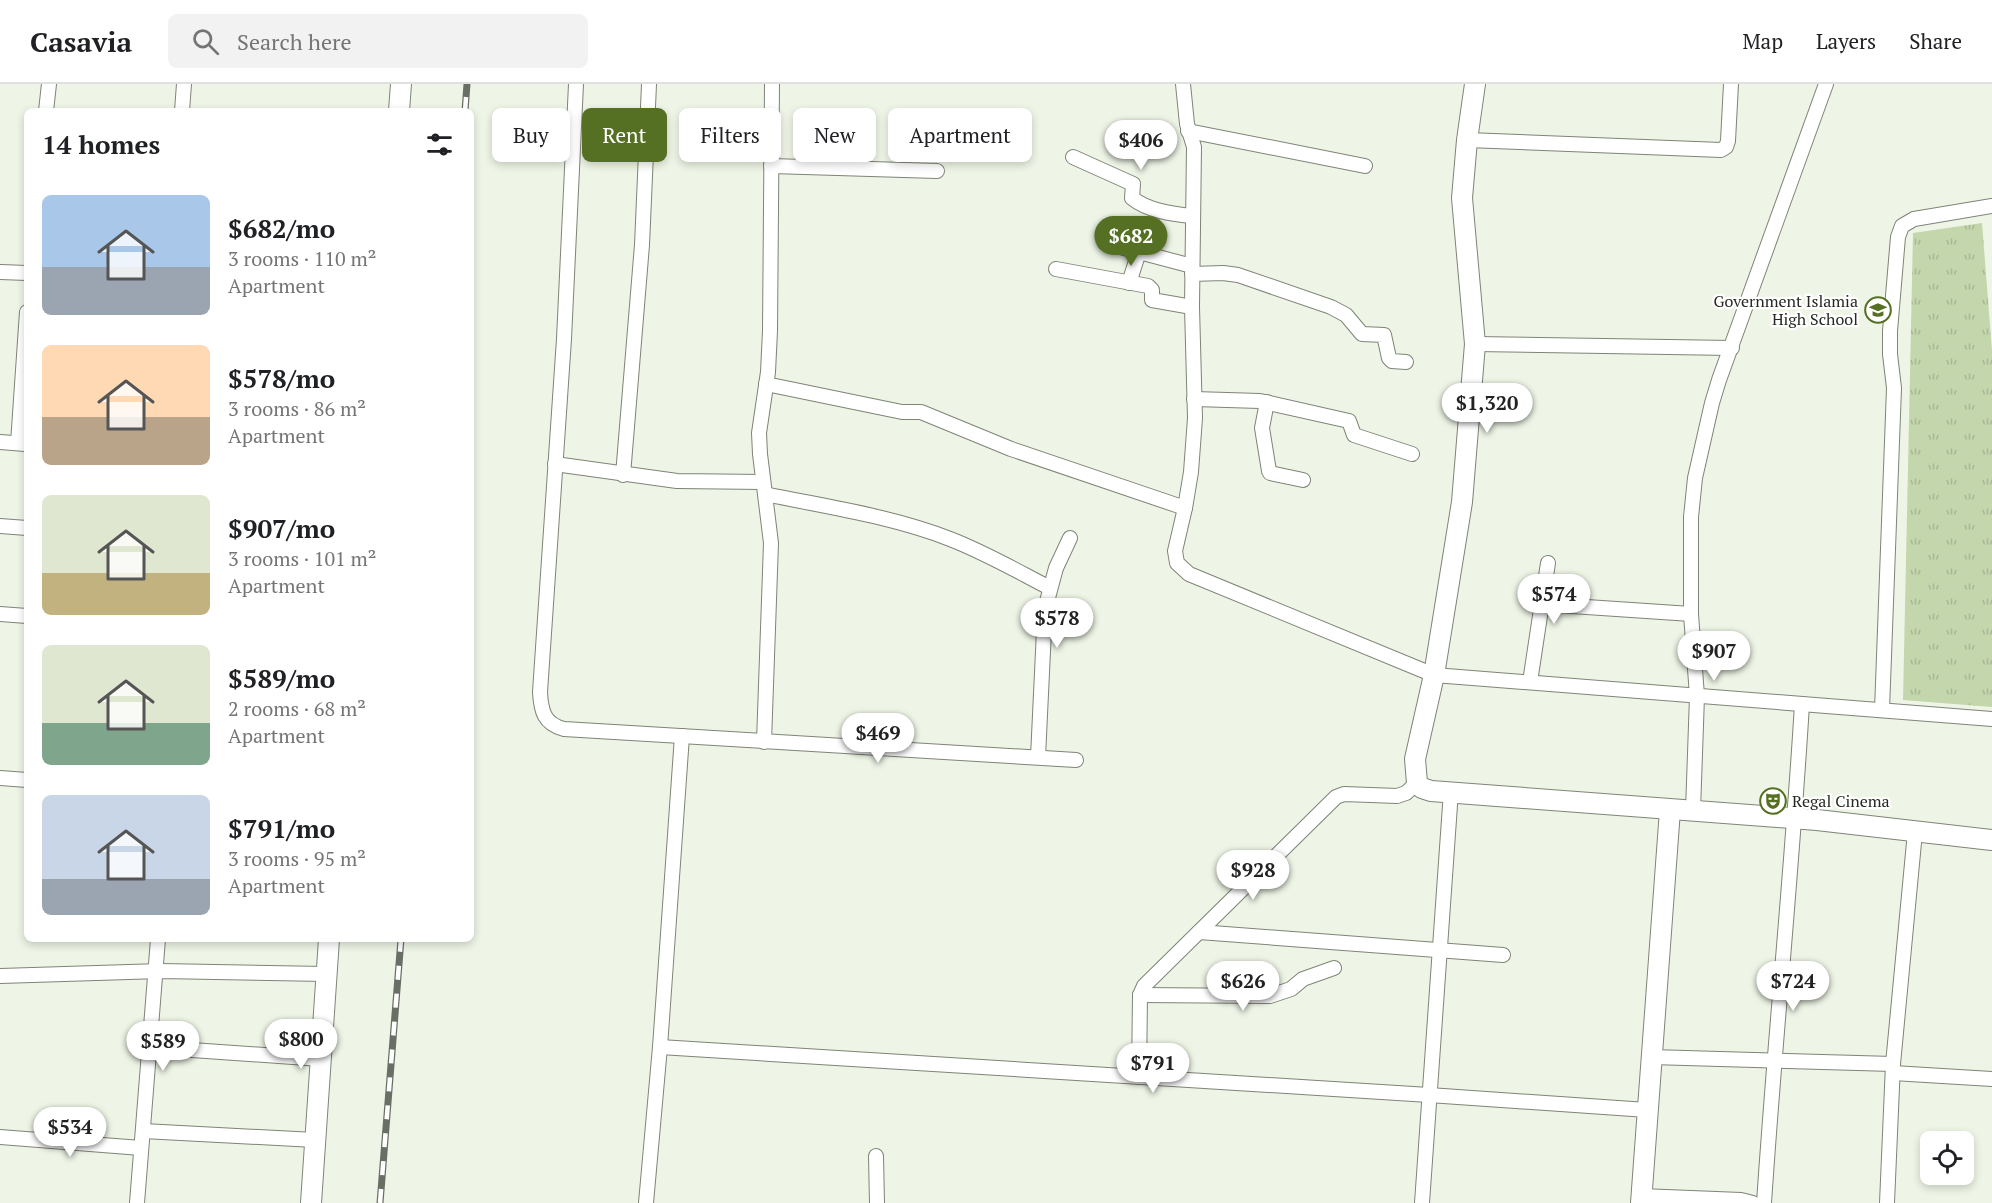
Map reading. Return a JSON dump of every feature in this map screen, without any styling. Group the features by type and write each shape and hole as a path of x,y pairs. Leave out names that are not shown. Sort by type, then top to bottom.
{"street":[{"path":"46,108 49,84"},
{"path":"182,108 184,84"},
{"path":"399,108 401,84"},
{"path":"576,84 564,339 540,692 543,714 551,724 564,729 1076,759"},
{"path":"623,474 642,245 649,84"},
{"path":"764,742 771,543 759,433 770,331 772,84"},
{"path":"1183,84 1188,131 1194,147 1192,307 1195,418 1191,472 1175,551 1177,563 1189,574 1434,675 1992,719"},
{"path":"1475,84 1462,198 1475,344 1462,502 1434,675 1415,759 1417,783 1422,788 1431,791 1795,819 1992,840"},
{"path":"1467,140 1721,150 1726,147 1728,141 1731,84"},
{"path":"1693,811 1697,696 1691,614 1691,516 1695,478 1712,403 1826,84"},
{"path":"1188,131 1365,166"},
{"path":"1073,157 1133,184 1132,199 1162,212 1192,216"},
{"path":"771,166 937,171"},
{"path":"1882,710 1894,388 1890,331 1898,237 1902,226 1914,219 1992,206"},
{"path":"1129,282 1145,233"},
{"path":"1105,243 1139,251 1192,270 1238,275 1331,308 1346,315 1362,334 1384,335 1389,358 1392,361 1406,362"},
{"path":"1056,268 1150,287 1152,300 1192,307"},
{"path":"0,272 24,273"},
{"path":"1475,344 1732,348"},
{"path":"766,384 902,412 921,412 1011,449 1185,508"},
{"path":"0,442 22,443 24,391"},
{"path":"1194,399 1267,402 1349,422 1354,435 1413,454"},
{"path":"1267,402 1262,428 1269,471 1303,480"},
{"path":"555,465 677,481 764,488 922,529 968,546 1050,588"},
{"path":"0,526 24,528"},
{"path":"1038,758 1043,624 1056,568 1070,538"},
{"path":"1530,682 1548,563"},
{"path":"1542,604 1691,614"},
{"path":"0,614 24,616"},
{"path":"1764,1203 1773,1060 1803,704"},
{"path":"646,1203 660,1047 682,736"},
{"path":"0,778 24,780"},
{"path":"1139,1077 1140,995 1144,986 1336,797 1344,794 1396,796 1406,793 1417,783"},
{"path":"1422,1203 1451,791"},
{"path":"1670,810 1641,1199 1741,1200 1753,1203"},
{"path":"1887,1203 1893,1068 1915,832"},
{"path":"1199,932 1503,955"},
{"path":"137,1203 158,942"},
{"path":"311,1203 329,942"},
{"path":"1140,995 1270,996 1291,989 1303,979 1334,968"},
{"path":"0,976 155,971 326,974"},
{"path":"149,1047 321,1059"},
{"path":"660,1047 1647,1110"},
{"path":"1651,1057 1773,1060 1893,1068 1992,1079"},
{"path":"143,1131 315,1140"},
{"path":"0,1137 141,1148"},
{"path":"876,1156 877,1203"}],"green space":[{"path":"1982,223 1992,351 1992,707 1903,700 1913,233"}],"railway":[{"path":"465,108 467,84"},
{"path":"380,1203 401,942"}],"place":[{"name":"Government Islamia High School","path":"1878,310"},
{"name":"Regal Cinema","path":"1773,801"}]}
